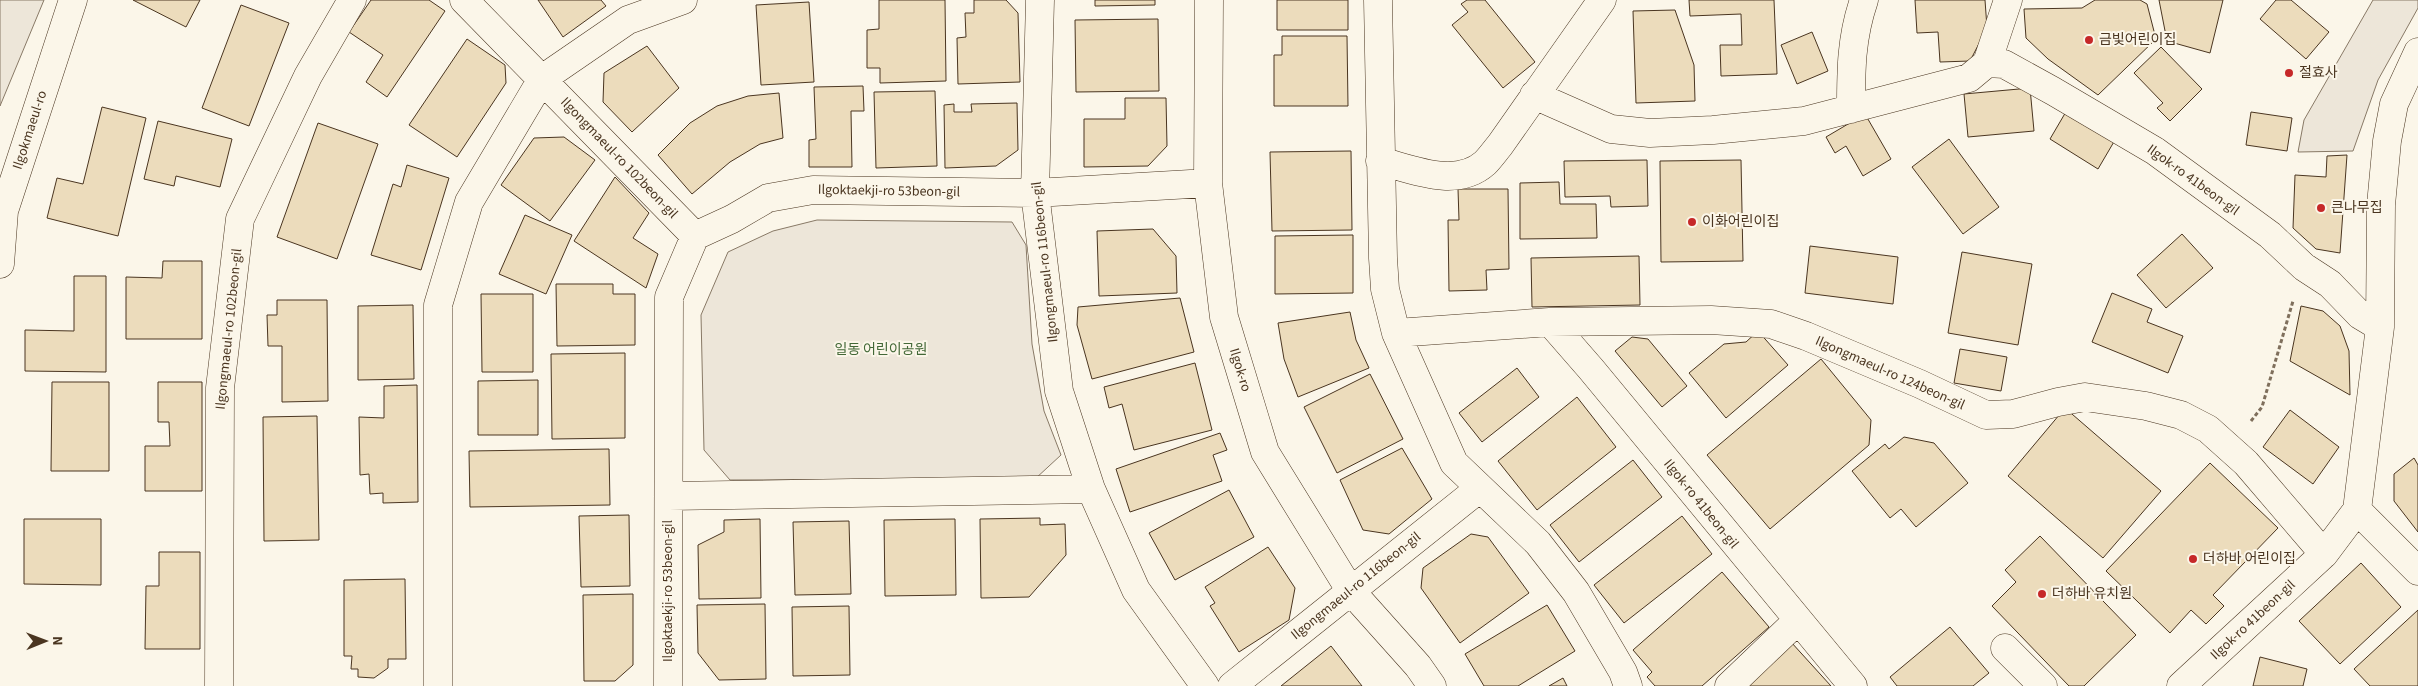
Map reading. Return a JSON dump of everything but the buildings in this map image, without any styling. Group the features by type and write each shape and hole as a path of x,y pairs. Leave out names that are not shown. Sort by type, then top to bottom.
{"street":[{"name":"Ilgokmaeul-ro","path":"0,264 4,211 73,0"},
{"name":"Ilgongmaeul-ro 102beon-gil","path":"219,686 220,388 240,219 308,76 352,0"},
{"name":"Ilgongmaeul-ro 102beon-gil","path":"464,0 695,236"},
{"path":"438,686 438,304 468,202 542,79 628,20 683,0"},
{"name":"Ilgongmaeul-ro 116beon-gil","path":"1040,0 1035,193 1059,391 1091,489 1136,590 1204,686"},
{"name":"Ilgok-ro","path":"1209,0 1208,183 1224,318 1265,452 1350,590 1418,666 1432,686"},
{"path":"1378,0 1380,160 1385,288 1396,333 1454,463 1538,543 1576,592 1623,672 1628,686"},
{"path":"1380,160 1444,177 1463,175 1484,164 1602,0"},
{"path":"1851,109 1852,48 1864,0"},
{"path":"1534,95 1611,129 1650,133 1713,130 1804,120 1969,78 1987,63 2008,0"},
{"name":"Ilgok-ro 41beon-gil","path":"2181,686 2324,554 2357,510 2380,327 2381,206 2387,141 2394,104 2418,52"},
{"name":"Ilgok-ro 41beon-gil","path":"1987,63 2004,64 2053,90 2155,151 2270,235 2304,267 2330,284 2360,315 2380,327"},
{"name":"Ilgoktaekji-ro 53beon-gil","path":"668,686 669,297 695,236 732,219 768,198 813,190 1035,193 1208,183"},
{"name":"Ilgongmaeul-ro 124beon-gil","path":"1396,333 1550,322 1711,320 1771,324 1902,377 1986,415 2013,414 2058,402 2085,398 2155,408 2181,415 2208,430 2246,463 2324,554"},
{"name":"Ilgok-ro 41beon-gil","path":"1550,322 1591,369 1852,686"},
{"name":"Ilgongmaeul-ro 116beon-gil","path":"1232,686 1480,488"},
{"path":"669,496 1091,489"},
{"path":"2357,510 2418,571"},
{"path":"1729,686 1797,621"},
{"path":"2005,648 2043,686"}],"path":[{"path":"2208,430 2239,436 2262,407 2304,267"}],"green space":[{"path":"0,0 44,0 0,106"},
{"path":"2373,0 2418,0 2418,8 2378,80 2353,151 2298,152 2304,120"},
{"name":"일동 어린이공원","path":"817,220 1012,222 1026,245 1032,344 1044,411 1061,455 1035,479 730,480 704,450 701,315 728,252 773,231"}],"place":[{"name":"금빛어린이집","path":"2089,40"},
{"name":"절효사","path":"2289,73"},
{"name":"큰나무집","path":"2321,208"},
{"name":"이화어린이집","path":"1692,222"},
{"name":"더하바 어린이집","path":"2193,559"},
{"name":"더하바 유치원","path":"2042,594"}]}
